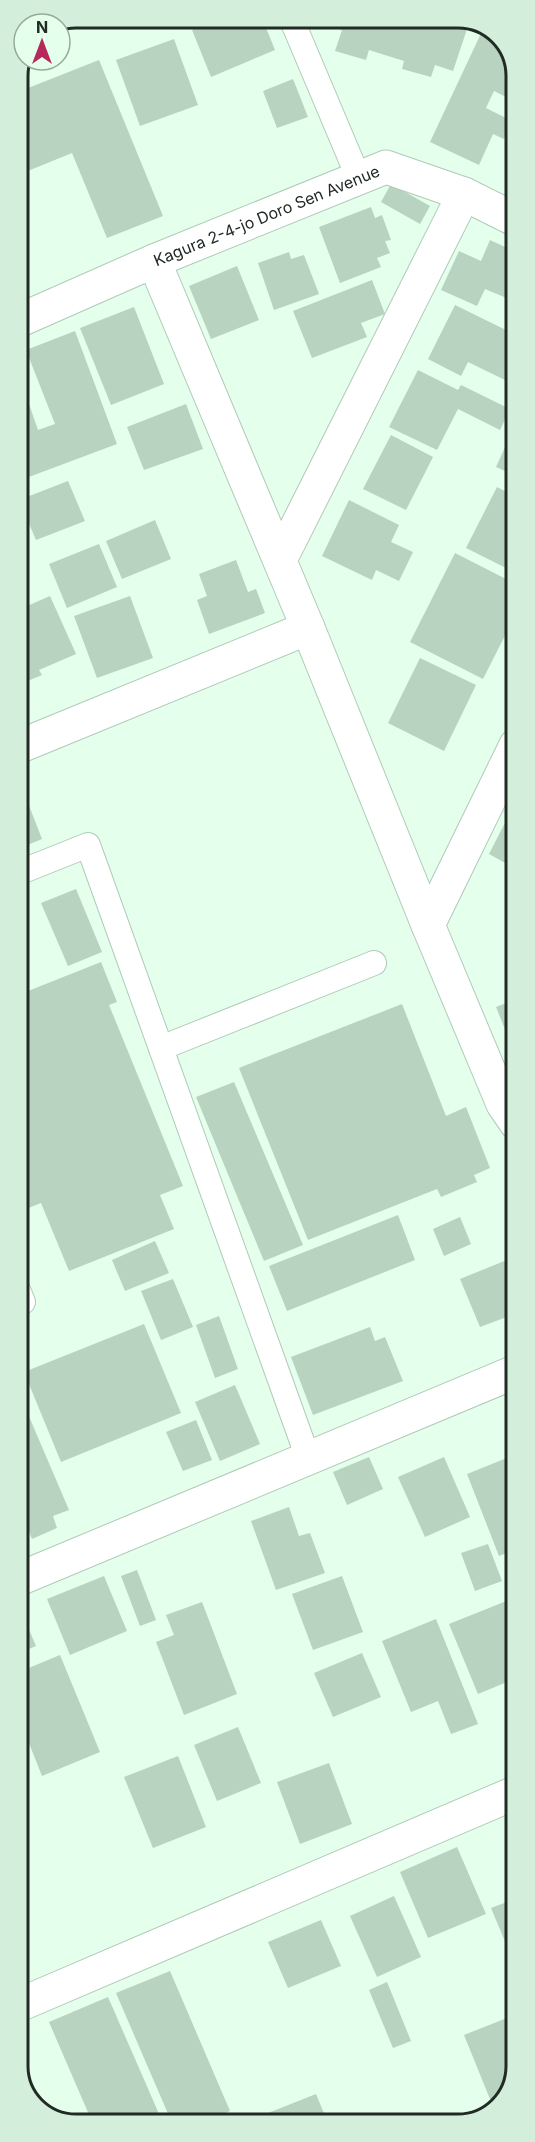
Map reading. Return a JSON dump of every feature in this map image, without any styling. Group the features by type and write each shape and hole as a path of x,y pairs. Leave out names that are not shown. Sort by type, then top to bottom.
{"street":[{"name":"Kagura 2-4-jo Doro Sen Avenue","path":"29,316 154,261 386,167 464,194 506,215"},
{"path":"280,560 464,194"},
{"path":"154,261 506,1108"},
{"path":"29,742 308,628"},
{"path":"428,925 506,765"},
{"path":"29,1575 506,1376"},
{"path":"29,2001 506,1797"}],"lane":[{"path":"296,29 359,178"},
{"path":"29,868 88,844 308,1458"},
{"path":"161,1048 374,963"}],"building":[{"path":"266,29 275,50 211,77 192,30"},
{"path":"338,29 467,29 453,71 435,65 431,77 402,69 404,61 369,50 366,60 335,51 342,30"},
{"path":"481,34 497,47 506,67 506,97 494,91 486,108 506,118 504,139 493,134 479,165 430,142"},
{"path":"174,39 198,105 140,126 116,60"},
{"path":"99,60 163,216 107,238 72,153 29,171 29,88"},
{"path":"293,79 308,117 277,128 263,91"},
{"path":"391,184 430,206 420,224 381,202"},
{"path":"371,207 375,218 382,215 391,240 385,241 390,253 377,258 381,267 340,283 319,227"},
{"path":"490,240 506,247 506,298 485,289 477,306 441,290 459,251 481,261"},
{"path":"289,252 291,259 304,255 319,294 274,310 258,263"},
{"path":"237,266 259,320 211,339 189,286"},
{"path":"372,280 385,314 361,323 367,337 312,358 293,311"},
{"path":"455,305 506,330 505,380 468,362 461,376 428,359"},
{"path":"134,307 164,384 111,405 80,328"},
{"path":"75,331 117,444 29,477 29,404 38,430 55,424 29,358 29,349"},
{"path":"418,370 458,390 461,385 506,407 506,417 500,430 458,409 437,450 389,427"},
{"path":"186,404 203,449 144,470 127,427"},
{"path":"391,435 433,457 406,510 363,489"},
{"path":"506,445 506,472 496,467"},
{"path":"68,481 85,521 36,540 29,524 29,496"},
{"path":"497,487 506,492 506,568 466,548"},
{"path":"349,500 399,525 391,542 413,552 399,581 376,570 372,580 322,556"},
{"path":"155,520 171,559 122,579 106,541"},
{"path":"99,544 117,587 67,608 49,564"},
{"path":"455,553 506,579 506,634 483,679 410,642"},
{"path":"236,560 248,592 256,589 265,613 209,634 197,600 207,596 199,574"},
{"path":"50,596 76,654 39,670 42,675 29,680 29,605"},
{"path":"130,596 153,658 97,678 74,616"},
{"path":"420,658 476,685 444,751 388,723"},
{"path":"29,806 42,839 29,844"},
{"path":"506,821 506,863 489,854"},
{"path":"76,889 102,952 68,966 41,903"},
{"path":"101,962 117,1002 109,1005 183,1186 160,1195 174,1229 69,1271 41,1203 29,1208 29,991"},
{"path":"506,1003 506,1032 496,1007"},
{"path":"402,1004 446,1116 466,1107 490,1168 474,1175 477,1182 441,1197 437,1189 308,1240 239,1068"},
{"path":"234,1082 303,1245 264,1261 196,1097"},
{"path":"398,1215 415,1260 287,1311 269,1266"},
{"path":"460,1217 471,1244 444,1256 433,1229"},
{"path":"155,1241 169,1273 125,1291 112,1260"},
{"path":"506,1260 506,1317 480,1327 460,1279"},
{"path":"173,1279 193,1327 161,1340 141,1291"},
{"path":"219,1316 238,1369 215,1378 196,1325"},
{"path":"144,1324 181,1413 61,1462 29,1384 29,1370"},
{"path":"370,1327 375,1341 385,1337 403,1381 313,1415 291,1357"},
{"path":"235,1385 260,1444 220,1461 195,1402"},
{"path":"29,1416 69,1510 53,1516 57,1528 32,1539 29,1532"},
{"path":"196,1420 212,1460 183,1471 166,1432"},
{"path":"369,1457 383,1489 347,1505 333,1472"},
{"path":"444,1457 470,1517 425,1537 398,1477"},
{"path":"506,1458 506,1553 499,1556 467,1474"},
{"path":"289,1507 299,1536 310,1533 325,1573 276,1590 251,1521"},
{"path":"488,1544 502,1581 475,1591 461,1553"},
{"path":"137,1570 156,1620 140,1626 121,1576"},
{"path":"104,1576 127,1631 70,1655 47,1599"},
{"path":"342,1576 363,1632 313,1650 292,1594"},
{"path":"506,1601 506,1683 478,1694 449,1624"},
{"path":"202,1602 237,1694 184,1715 156,1642 174,1635 166,1615"},
{"path":"436,1619 478,1724 451,1734 438,1701 411,1712 382,1641"},
{"path":"29,1630 36,1646 29,1649"},
{"path":"362,1653 381,1697 333,1717 314,1673"},
{"path":"60,1655 100,1752 42,1776 29,1743 29,1668"},
{"path":"238,1727 261,1783 217,1801 194,1745"},
{"path":"178,1756 206,1827 153,1848 124,1777"},
{"path":"329,1763 352,1824 300,1844 277,1782"},
{"path":"457,1847 486,1914 428,1938 400,1872"},
{"path":"394,1896 421,1957 377,1977 350,1916"},
{"path":"506,1902 506,1944 491,1908"},
{"path":"321,1920 341,1966 288,1988 268,1942"},
{"path":"170,1971 230,2111 224,2113 168,2113 116,1993"},
{"path":"387,1982 411,2041 393,2048 369,1990"},
{"path":"108,1997 159,2113 88,2113 49,2022"},
{"path":"506,2018 506,2075 502,2087 491,2101 464,2035"},
{"path":"316,2094 324,2114 267,2114"}]}
